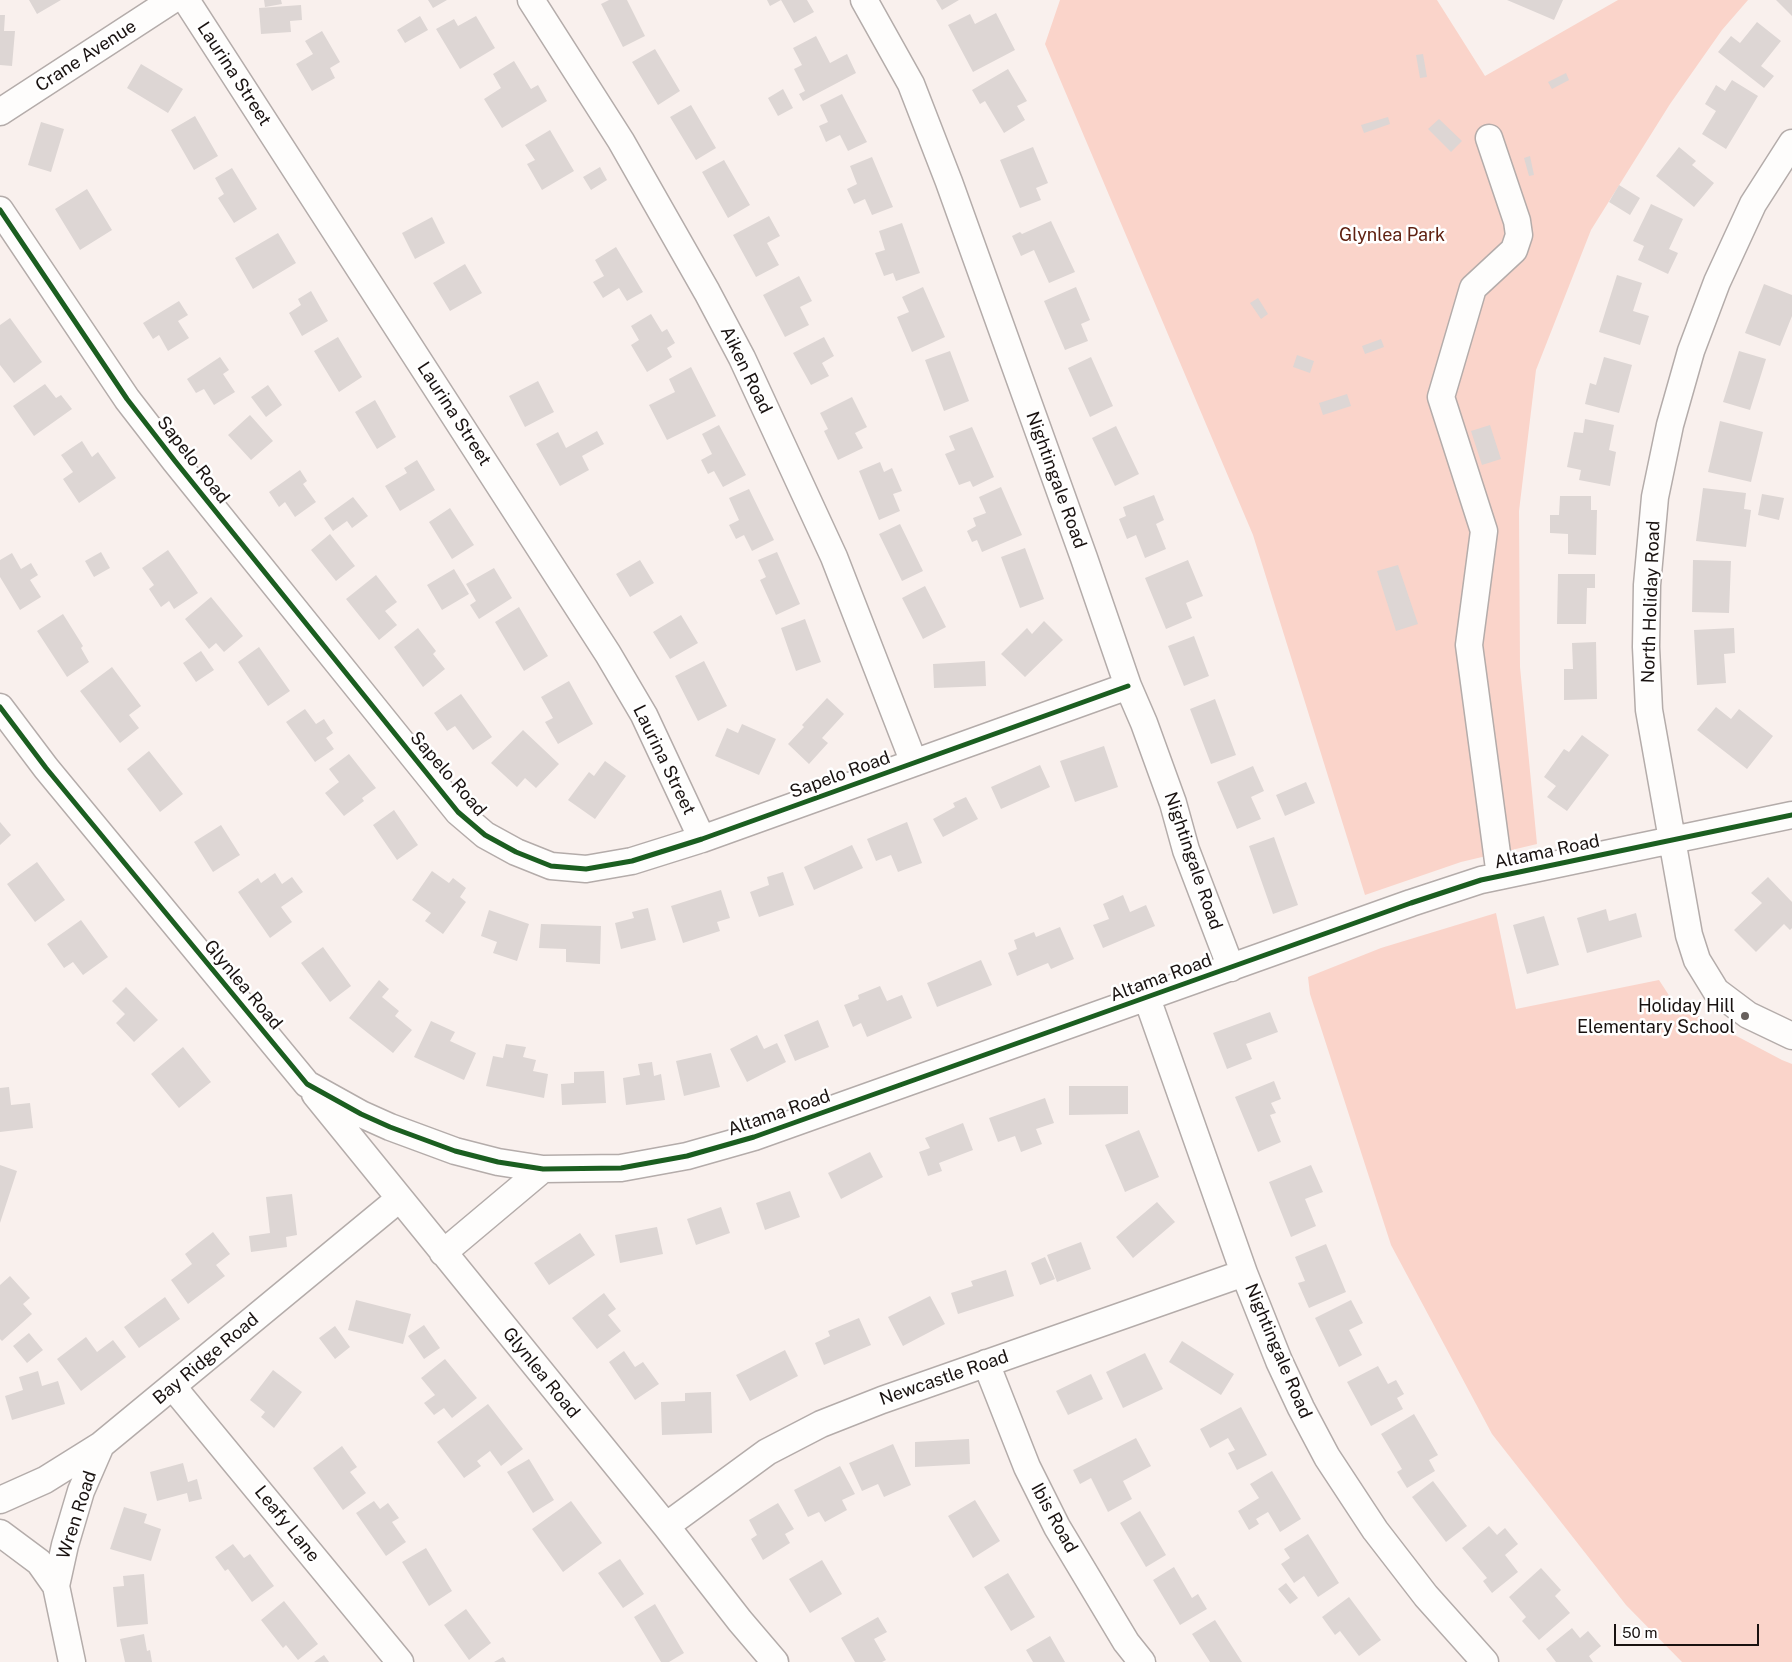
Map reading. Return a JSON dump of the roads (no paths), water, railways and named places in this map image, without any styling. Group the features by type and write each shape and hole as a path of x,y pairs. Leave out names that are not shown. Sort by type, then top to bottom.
{"street":[{"name":"Crane Avenue","path":"0,112 172,0"},
{"name":"Laurina Street","path":"186,0 608,654 644,715 702,839"},
{"name":"Aiken Road","path":"531,0 621,141 707,292 742,358 834,557 914,764"},
{"name":"Nightingale Road","path":"864,0 910,84 949,182 1128,686 1173,804 1186,850 1231,968"},
{"path":"1489,138 1520,235 1514,250 1473,288 1441,397 1484,531 1470,645 1500,876"},
{"name":"North Holiday Road","path":"1792,143 1753,204 1717,282 1688,361 1670,425 1654,498 1647,585 1646,647 1649,710 1689,935 1698,960 1716,991 1748,1015 1792,1036"},
{"name":"Sapelo Road","path":"0,210 127,399 175,461 458,812 485,836 516,852 551,866 586,869 632,861 702,839 1128,686"},
{"name":"Glynlea Road","path":"0,707 46,768 307,1084 775,1662"},
{"name":"Altama Road","path":"543,1169 621,1168 687,1156 735,1143 1148,998 1411,903 1500,876 1792,815"},
{"name":"Nightingale Road","path":"1148,998 1244,1273 1279,1361 1301,1408 1327,1457 1381,1537 1426,1596 1485,1662"},
{"name":"Glynlea Road","path":"307,1084 361,1114 390,1127 455,1150 498,1162 543,1169"},
{"path":"443,1253 543,1169"},
{"name":"Bay Ridge Road","path":"3,1492 45,1480 101,1445 400,1199"},
{"name":"Newcastle Road","path":"666,1526 767,1452 821,1424 882,1400 1244,1273"},
{"name":"Ibis Road","path":"986,1363 1027,1467 1057,1527 1126,1642 1142,1662"},
{"name":"Leafy Lane","path":"173,1387 400,1662"},
{"name":"Wren Road","path":"56,1586 65,1545 81,1490 101,1445"},
{"name":"Wren Road","path":"0,1533 39,1562 56,1586 72,1662"}],"place":[{"name":"Holiday Hill Elementary School","path":"1745,1016"}],"park label":[{"name":"Glynlea Park","path":"1392,235"}]}
